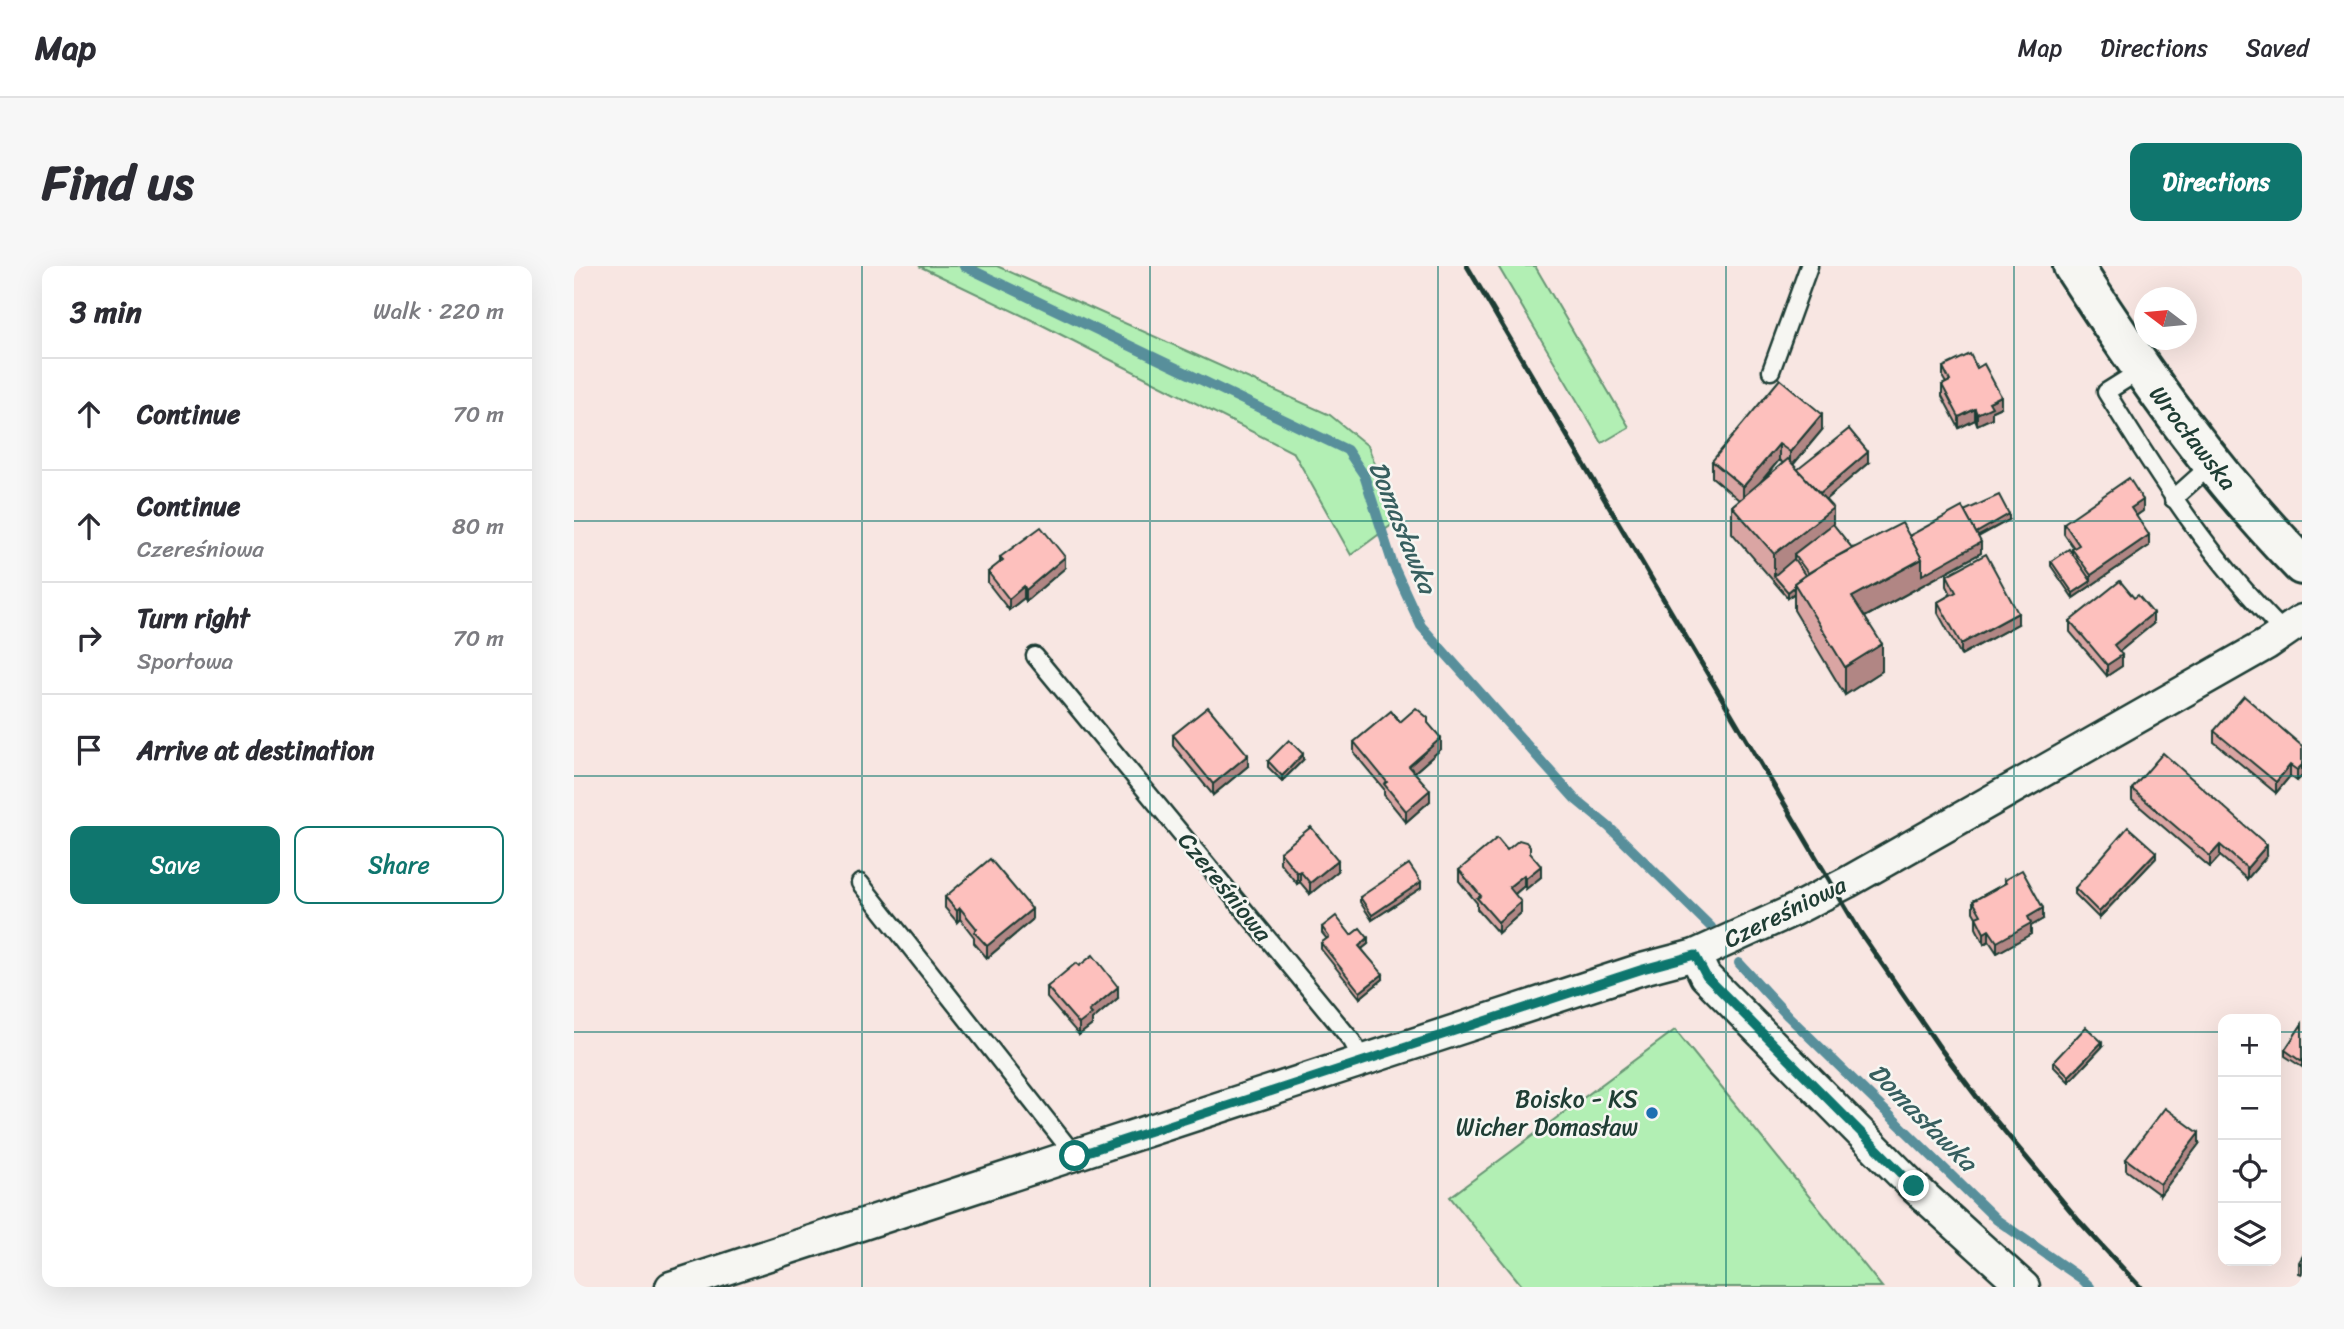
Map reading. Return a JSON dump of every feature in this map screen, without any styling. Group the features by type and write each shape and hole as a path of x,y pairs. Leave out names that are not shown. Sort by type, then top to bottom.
{"main road":[{"name":"Wrocławska","path":"2073,266 2141,370 2212,464 2258,521 2300,560"}],"street":[{"name":"Czereśniowa","path":"1363,1062 1643,969 1695,955 1790,912 1848,882 2293,626"},
{"path":"1695,955 1706,976 1914,1186 2024,1287"},
{"path":"671,1287 1363,1062"}],"lane":[{"path":"1772,371 1809,266"},
{"path":"2141,370 2106,392 2173,499 2248,596 2293,626"},
{"path":"2173,499 2212,464"},
{"name":"Czereśniowa","path":"1035,656 1352,1041 1363,1062"},
{"path":"860,883 1075,1156"}],"green space":[{"path":"919,266 997,266 1330,415 1368,446 1397,521 1351,555 1294,453"},
{"path":"1498,266 1535,266 1629,427 1602,443"},
{"name":"Boisko - KS Wicher Domasław","path":"1675,1030 1882,1287 1523,1287 1450,1197"}],"building":[{"path":"1970,354 1977,368 1984,364 2001,396 1989,402 1992,407 1977,414 1975,409 1959,417 1942,385 1950,381 1943,367"},
{"path":"1780,379 1822,414 1790,452 1779,444 1743,487 1712,461"},
{"path":"1849,429 1868,452 1820,493 1797,470"},
{"path":"1788,459 1833,508 1774,554 1732,506"},
{"path":"2129,478 2143,500 2131,508 2149,535 2091,575 2072,549 2079,545 2064,523"},
{"path":"1999,495 2009,514 1976,533 1964,511"},
{"path":"1962,507 1981,542 1922,575 1922,559 1909,536"},
{"path":"1902,523 1922,559 1852,597 1882,644 1845,667 1794,583 1828,561"},
{"path":"1833,524 1852,548 1808,573 1794,554"},
{"path":"1041,527 1065,557 1026,590 1024,586 1009,599 988,572 1003,560 1000,557"},
{"path":"2069,549 2091,581 2073,593 2051,561"},
{"path":"1986,554 2018,613 1961,644 1938,602 1956,592 1947,575"},
{"path":"1794,559 1805,575 1794,583 1794,587 1788,592 1774,576"},
{"path":"2120,581 2134,598 2138,595 2153,613 2114,645 2122,655 2107,665 2070,621"},
{"path":"2244,696 2302,746 2302,765 2297,770 2290,765 2276,782 2214,731"},
{"path":"1208,707 1248,755 1213,784 1173,735"},
{"path":"1416,708 1428,718 1428,723 1441,738 1409,766 1430,790 1406,811 1384,784 1387,782 1354,742 1391,711 1400,722"},
{"path":"1289,740 1303,754 1282,776 1268,761"},
{"path":"2163,753 2267,845 2247,868 2220,845 2210,856 2132,789"},
{"path":"1311,827 1338,860 1310,883 1300,871 1297,873 1280,852"},
{"path":"2128,827 2156,852 2099,912 2075,888"},
{"path":"1497,838 1507,850 1519,840 1526,842 1530,853 1541,866 1509,887 1521,902 1498,922 1477,898 1481,896 1459,870"},
{"path":"990,859 1032,909 987,946 974,932 977,929 960,908 957,911 945,897"},
{"path":"1409,864 1421,882 1372,915 1360,897"},
{"path":"2022,870 2043,908 2028,917 2031,923 1997,942 1989,930 1984,933 1976,917 1981,915 1973,901 2006,883 2004,880"},
{"path":"1336,916 1351,935 1360,928 1368,938 1359,946 1383,974 1360,992 1321,943 1329,937 1322,927"},
{"path":"1093,955 1118,987 1089,1011 1092,1014 1079,1024 1047,987 1076,963 1079,966"},
{"path":"2302,1024 2302,1062 2285,1050"},
{"path":"2086,1027 2102,1042 2069,1076 2054,1061"},
{"path":"2165,1108 2199,1133 2160,1184 2126,1159"}],"waterway":[{"name":"Domasławka","path":"964,266 1347,450 1364,475 1393,565 1421,626 1575,799 1609,827 1711,927"},
{"name":"Domasławka","path":"1739,963 1788,1016 1997,1220 2090,1287"}],"railway":[{"path":"1467,266 1860,932 1982,1104 2079,1221 2140,1287"}],"place":[{"name":"Boisko - KS Wicher Domasław","path":"1652,1113"}],"route":[{"path":"1075,1156 1501,1015 1695,955 1706,976 1914,1186"}]}
